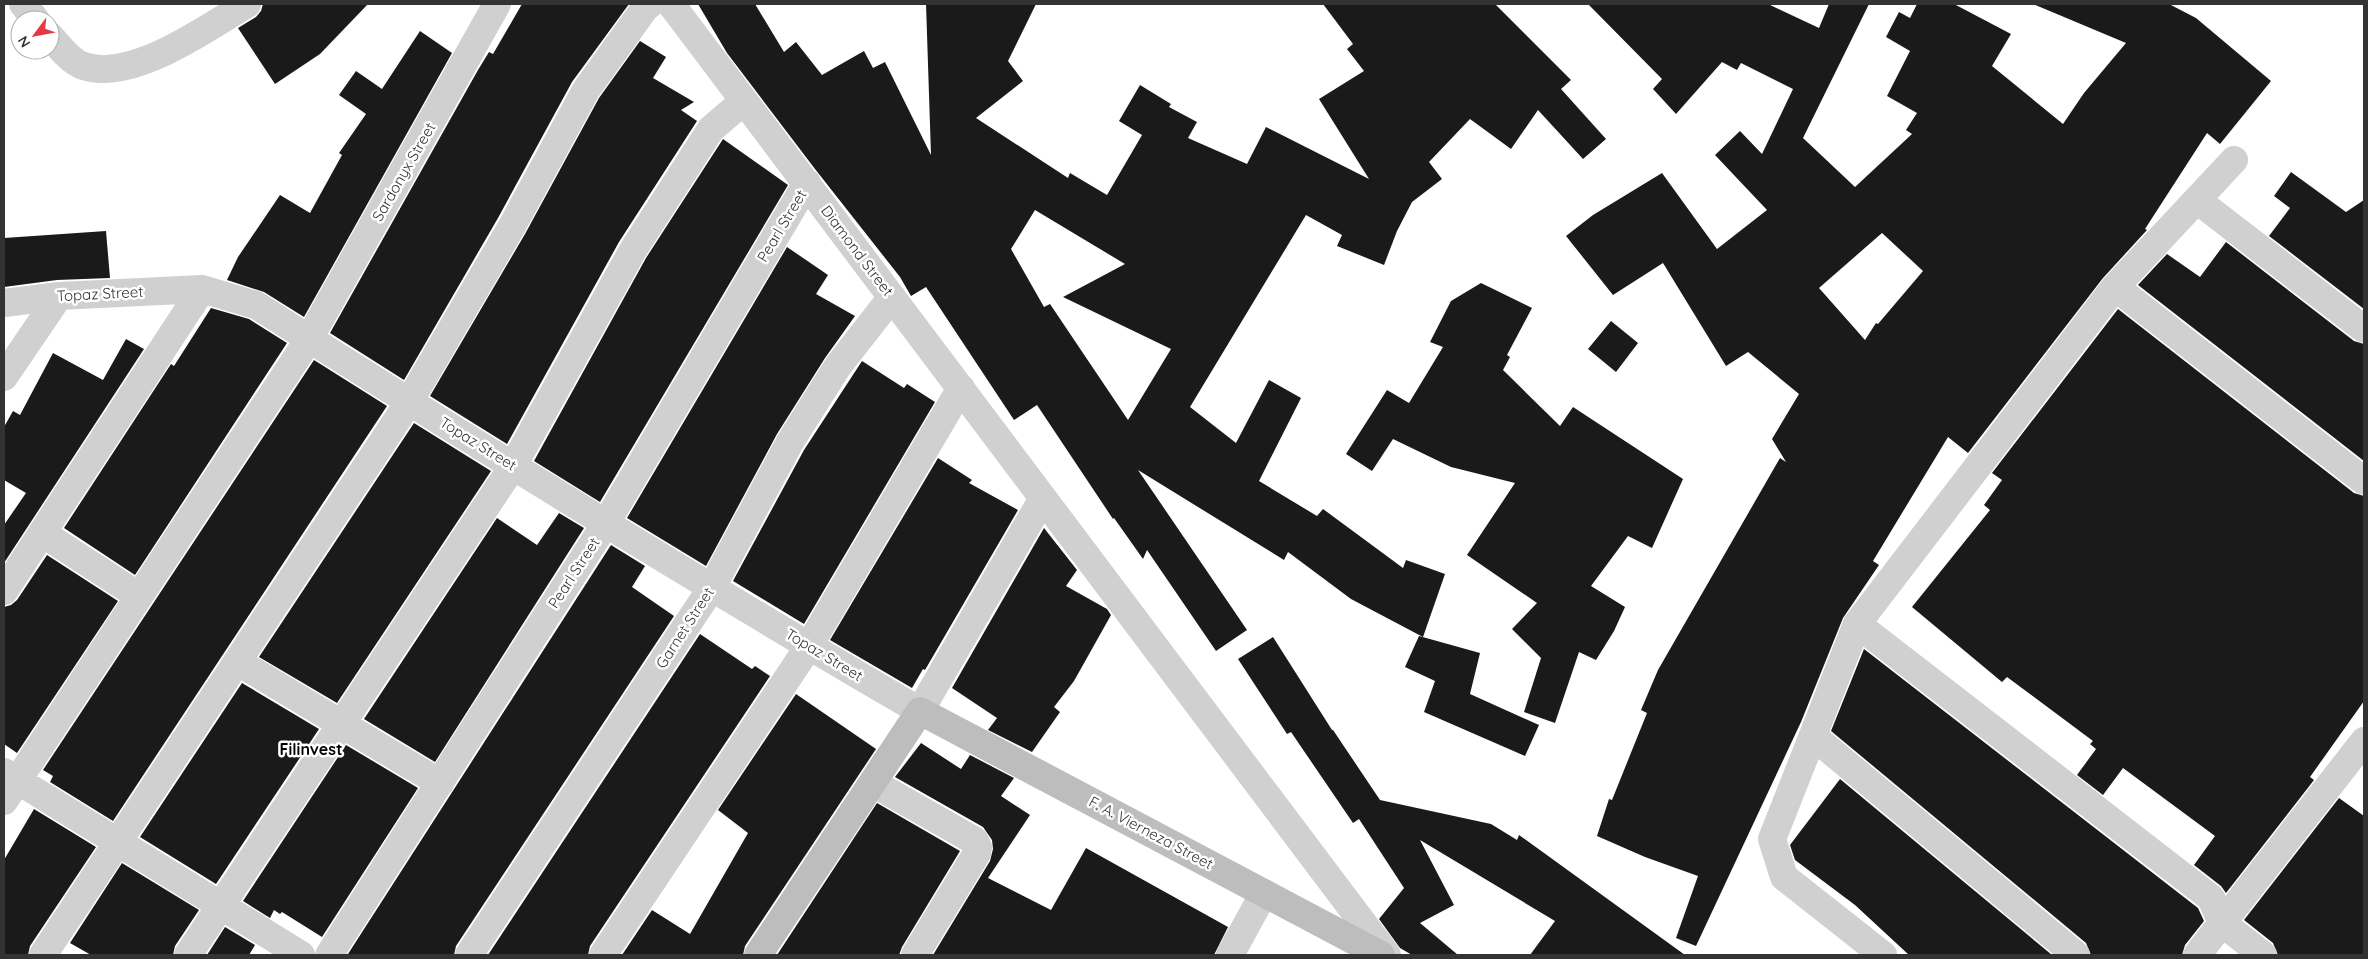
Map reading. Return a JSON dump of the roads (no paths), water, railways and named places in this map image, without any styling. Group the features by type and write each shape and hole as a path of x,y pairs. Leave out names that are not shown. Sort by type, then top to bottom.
{"street":[{"path":"60,47 82,65 104,68 138,64 181,43 247,4"},
{"name":"Sardonyx Street","path":"8,784 139,596 309,339 497,4"},
{"path":"43,955 409,402 512,226 586,90 645,8 650,4"},
{"name":"Diamond Street","path":"671,4 1386,955"},
{"path":"188,955 514,466 633,250 711,129 744,101"},
{"path":"1883,955 1784,877 1772,839 1814,737 1857,624 2115,287 2234,160"},
{"name":"Pearl Street","path":"329,955 606,523 807,184"},
{"path":"2197,200 2364,329"},
{"path":"2115,287 2364,481"},
{"path":"4,591 202,289"},
{"name":"Topaz Street","path":"4,303 59,296 202,289 256,305 606,523 808,646 920,711"},
{"path":"4,378 59,296"},
{"name":"Garnet Street","path":"469,955 712,587 790,442 838,366 892,297"},
{"path":"603,955 808,646 961,388"},
{"path":"758,955 920,711 1043,498"},
{"path":"42,533 139,596"},
{"path":"1857,624 2211,898 2222,923 2263,955"},
{"path":"238,662 440,783"},
{"name":"F. A. Vierneza Street","path":"920,711 1381,955"},
{"path":"1814,737 2076,955"},
{"path":"2197,955 2364,741"},
{"path":"873,783 975,842 978,846 977,853 915,955"},
{"path":"8,784 118,842 301,955"},
{"path":"1230,955 1264,893"}],"district":[{"name":"Filinvest","path":"311,749"}]}
